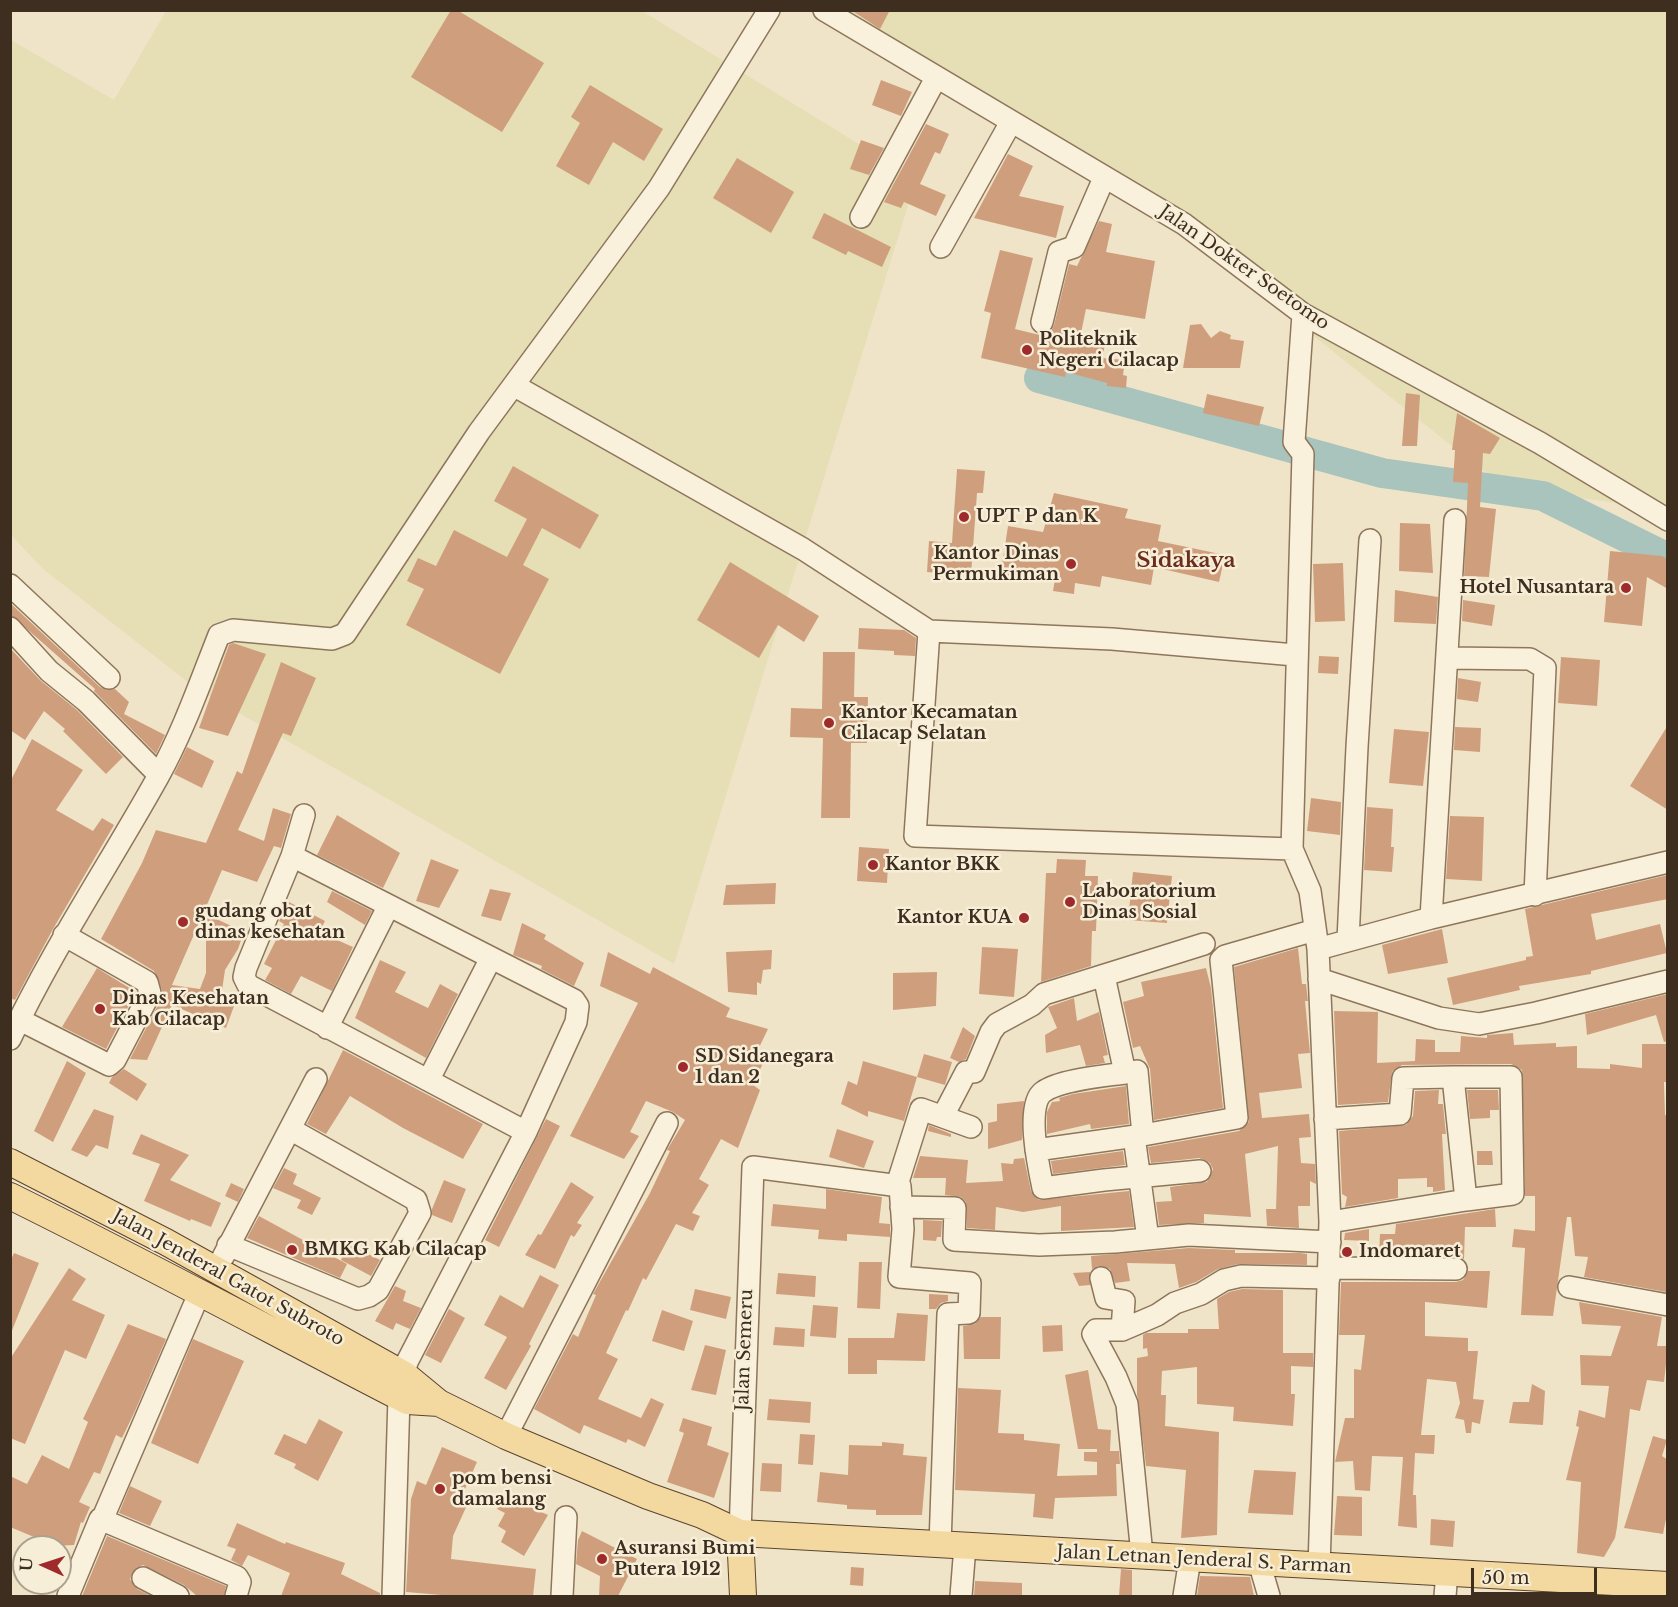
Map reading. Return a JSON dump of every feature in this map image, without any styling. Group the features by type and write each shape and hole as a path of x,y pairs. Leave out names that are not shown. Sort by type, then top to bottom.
{"main road":[{"name":"Jalan Jenderal Gatot Subroto","path":"10,1162 166,1242 402,1386"},
{"name":"Jalan Jenderal Gatot Subroto","path":"10,1196 153,1267 199,1294 439,1403 506,1436 648,1496 702,1515 740,1533"},
{"name":"Jalan Letnan Jenderal S. Parman","path":"740,1533 1259,1562 1319,1567 1446,1584 1614,1588 1668,1585"},
{"path":"740,1533 743,1596"}],"street":[{"path":"64,934 147,982 150,993 115,1060 109,1065 15,1030 64,934 159,775 187,717 219,635 233,630 332,639 345,634 478,432 515,386 659,188 769,10"},
{"name":"Jalan Dokter Soetomo","path":"824,10 1184,224 1303,314 1540,443 1668,520"},
{"path":"861,217 936,78"},
{"path":"941,247 1011,122"},
{"path":"1042,322 1059,252 1074,247 1104,178"},
{"path":"1303,314 1292,849 1310,891 1316,940 1330,1232 1319,1567"},
{"path":"515,386 803,549 930,631 1135,641 1295,655"},
{"path":"1431,918 1449,658 1455,520"},
{"path":"1348,940 1370,540"},
{"path":"10,585 109,678"},
{"path":"10,628 49,671 86,701 159,775"},
{"path":"930,631 915,836 1292,849"},
{"path":"1449,658 1530,659 1545,668 1535,895"},
{"path":"304,815 292,856 244,977 254,990 429,1079 526,1132"},
{"path":"292,856 574,1000 578,1006 576,1022 526,1132 414,1346 402,1386 393,1596"},
{"path":"1036,1150 1139,1136 1238,1118 1221,960 1225,956 1316,940 1348,940 1668,862"},
{"path":"327,1028 388,907"},
{"path":"942,1116 966,1072 974,1072 991,1032 998,1024 1036,1001 1104,976 1204,944"},
{"path":"429,1079 491,958"},
{"path":"1104,976 1125,1073"},
{"path":"1318,979 1439,1018 1479,1024 1536,1013 1668,981"},
{"path":"1148,1239 1141,1176 1137,1071 1087,1079 1043,1092 1035,1108 1036,1150 1043,1188 1141,1176 1200,1171"},
{"path":"1453,1077 1466,1200"},
{"path":"901,1207 956,1208 954,1240 1039,1245 1189,1235 1330,1232 1466,1200 1513,1194 1511,1077 1403,1078 1400,1114 1325,1119"},
{"path":"217,1272 228,1245 316,1079"},
{"path":"940,1545 948,1314 969,1313 970,1284 899,1277 901,1207 900,1186 897,1185 921,1109 971,1126"},
{"path":"506,1436 667,1123"},
{"path":"228,1245 358,1299 378,1290 420,1213 416,1200 290,1129"},
{"name":"Jalan Semeru","path":"740,1533 753,1167 897,1185"},
{"path":"1142,1555 1127,1404 1116,1377 1093,1334 1096,1330 1122,1330 1157,1315 1174,1303 1201,1294 1224,1280 1241,1276 1456,1269"},
{"path":"1101,1278 1106,1298 1124,1300 1122,1330"},
{"path":"1569,1287 1668,1305"},
{"path":"68,1596 98,1521 102,1520 199,1294"},
{"path":"562,1596 566,1517"},
{"path":"102,1520 237,1577 240,1581 236,1596"},
{"path":"961,1596 965,1546"},
{"path":"1184,1596 1190,1559"},
{"path":"1259,1562 1269,1596"},
{"path":"144,1578 178,1596"}],"shaded area":[{"path":"166,11 642,11 916,179 674,964 194,687 42,568 11,535 11,40 114,100"},
{"path":"838,11 1667,11 1667,509 1506,489 1121,183"}],"building":[{"path":"451,10 457,10 544,63 502,132 411,77"},
{"path":"851,10 890,10 880,29"},
{"path":"881,80 912,92 901,116 872,105"},
{"path":"590,85 663,129 644,161 613,142 589,185 556,166 580,123 571,117"},
{"path":"926,124 949,134 940,154 935,152 920,184 946,195 936,216 904,202 901,208 884,202"},
{"path":"861,140 884,148 869,175 850,169"},
{"path":"1008,154 1033,166 1019,196 1064,206 1056,238 974,218"},
{"path":"737,158 794,192 771,233 713,198"},
{"path":"824,213 891,247 882,267 848,251 846,255 812,238"},
{"path":"1099,221 1112,224 1106,252 1155,261 1145,319 1086,309 1080,338 1105,345 1102,358 1125,360 1123,375 1127,376 1126,388 1107,386 1107,383 1066,372 1065,377 981,358 991,313 984,311 1000,250 1033,258 1015,329 1048,337 1054,325 1069,264 1077,266"},
{"path":"1201,324 1211,338 1220,331 1231,335 1230,339 1244,341 1240,368 1183,368 1190,325"},
{"path":"1406,393 1420,395 1417,446 1402,446"},
{"path":"1207,394 1264,407 1259,426 1203,413"},
{"path":"1457,413 1500,438 1490,454 1483,453 1480,507 1496,509 1489,577 1464,576 1468,483 1453,482 1455,450 1452,450"},
{"path":"513,466 599,515 580,549 542,528 523,565 549,579 500,674 406,625 424,589 407,581 418,558 436,566 454,530 507,557 527,519 494,501"},
{"name":"UPT P dan K","path":"957,469 985,471 983,493 977,493 971,575 927,572 929,541 952,543"},
{"path":"1054,493 1128,509 1125,518 1161,525 1158,541 1225,555 1219,582 1154,567 1151,585 1102,576 1100,587 1075,583 1074,594 1053,591 1055,579 1020,573 1019,581 1000,578 1008,526 1043,532"},
{"path":"1400,523 1430,524 1433,573 1399,571"},
{"name":"Hotel Nusantara","path":"1610,551 1662,556 1668,559 1668,589 1647,577 1642,626 1604,622"},
{"path":"730,562 819,616 804,642 778,625 759,658 697,620"},
{"path":"1343,563 1345,621 1315,622 1313,564"},
{"path":"1395,590 1438,597 1436,624 1394,622"},
{"path":"1463,600 1495,605 1492,626 1462,621"},
{"path":"10,603 100,687 107,690 115,689 129,702 124,714 165,735 156,754 94,691 95,689 10,614"},
{"path":"859,628 904,630 916,638 915,656 894,655 894,651 858,649"},
{"path":"233,643 266,654 228,736 199,728 229,645"},
{"path":"10,648 40,680 77,710 123,757 106,774 63,731 65,729 44,711 25,740 10,730"},
{"name":"Kantor Kecamatan Cilacap Selatan","path":"823,652 855,652 854,697 868,697 867,743 851,743 850,818 821,818 823,738 790,737 791,708 822,709"},
{"path":"1319,656 1339,657 1338,674 1318,673"},
{"path":"1561,657 1600,660 1597,706 1558,703"},
{"path":"281,662 316,678 291,736 283,733 238,830 264,841 273,808 291,814 281,848 274,846 257,882 222,870 172,985 200,989 206,973 206,914 244,932 238,949 225,970 220,1004 234,1006 226,1028 172,1005 147,1060 130,1059 161,999 162,990 154,971 101,939 142,863 156,830 206,843 237,771 242,774"},
{"path":"1458,678 1481,682 1478,702 1457,699"},
{"path":"1668,725 1668,810 1630,786"},
{"path":"1455,727 1481,728 1480,752 1454,750"},
{"path":"1394,729 1429,732 1423,786 1389,783"},
{"path":"32,739 83,770 56,810 93,831 102,818 114,825 53,929 15,1000 10,998 10,782"},
{"path":"187,747 214,761 202,788 174,774"},
{"path":"1311,798 1341,802 1340,835 1307,831"},
{"path":"1367,807 1393,809 1392,872 1364,870"},
{"path":"337,815 400,853 383,888 317,855"},
{"path":"1450,816 1484,817 1482,881 1446,879"},
{"name":"Kantor BKK","path":"859,847 889,849 887,883 857,881"},
{"path":"431,859 459,870 439,908 416,901"},
{"name":"Laboratorium Dinas Sosial","path":"1057,859 1086,860 1085,876 1098,876 1096,931 1092,931 1091,966 1041,982 1046,873 1056,873"},
{"path":"1133,872 1172,876 1167,923 1128,920"},
{"path":"1668,875 1668,899 1591,914 1596,940 1660,924 1667,953 1591,971 1591,974 1519,986 1520,990 1453,1005 1447,978 1526,960 1526,957 1533,956 1525,909"},
{"path":"776,883 775,904 723,905 726,885"},
{"path":"490,889 511,893 501,921 481,916"},
{"path":"332,891 372,911 365,925 327,902"},
{"path":"289,902 325,921 319,932 353,947 332,991 301,976 291,994 265,980 272,968 264,964 284,924 279,921"},
{"path":"522,923 546,935 544,939 584,963 574,986 541,969 542,966 513,955"},
{"path":"1442,929 1448,963 1388,974 1382,945"},
{"path":"982,947 1018,949 1014,997 979,994"},
{"path":"1298,948 1302,984 1306,984 1308,1001 1305,1001 1310,1053 1298,1054 1302,1088 1259,1093 1262,1118 1309,1114 1311,1137 1299,1138 1301,1163 1315,1164 1316,1184 1310,1181 1310,1206 1298,1206 1299,1228 1267,1226 1266,1209 1276,1209 1278,1146 1245,1154 1251,1217 1204,1214 1204,1223 1159,1225 1156,1202 1172,1201 1170,1187 1207,1182 1213,1169 1210,1163 1199,1158 1151,1163 1148,1147 1239,1131 1249,1122 1234,967"},
{"path":"772,950 771,969 763,970 761,984 757,982 757,995 728,992 726,952"},
{"path":"608,952 650,974 653,967 730,1008 726,1017 768,1029 754,1058 763,1063 753,1085 760,1090 738,1148 721,1139 699,1179 709,1185 692,1213 700,1216 693,1231 676,1224 646,1280 643,1278 606,1353 618,1359 598,1399 641,1418 651,1398 664,1404 645,1447 628,1439 626,1443 584,1425 580,1434 534,1409 573,1334 578,1337 596,1295 593,1294 650,1193 670,1151 667,1150 685,1120 673,1112 646,1101 630,1132 639,1136 624,1159 570,1136 638,1003 600,986"},
{"path":"380,960 406,972 395,992 428,1008 440,984 458,994 426,1058 355,1018"},
{"name":"Dinas Kesehatan Kab Cilacap","path":"97,968 136,992 106,1049 62,1027"},
{"path":"1206,968 1211,988 1223,1108 1154,1120 1150,1069 1140,1046 1133,1048 1123,1002 1144,996 1141,982"},
{"path":"937,972 936,1006 893,1010 893,973"},
{"path":"1668,994 1668,1041 1664,1042 1656,1015 1587,1035 1585,1014"},
{"path":"1074,998 1077,1021 1099,1012 1108,1055 1103,1056 1105,1063 1086,1066 1080,1045 1046,1053 1045,1035 1057,1028 1048,1007"},
{"path":"1334,1011 1378,1012 1377,1063 1415,1061 1416,1039 1435,1040 1435,1052 1460,1052 1461,1036 1487,1038 1487,1035 1513,1033 1514,1045 1556,1043 1556,1047 1577,1046 1577,1068 1610,1069 1610,1064 1642,1068 1642,1044 1668,1044 1668,1082 1664,1082 1665,1115 1668,1116 1666,1292 1584,1277 1588,1257 1575,1256 1571,1217 1567,1217 1553,1316 1521,1315 1525,1248 1512,1247 1514,1229 1535,1231 1535,1196 1525,1196 1522,1070 1511,1064 1402,1065 1392,1072 1388,1102 1338,1105"},
{"path":"963,1027 975,1036 966,1059 959,1062 950,1058"},
{"path":"343,1050 483,1124 463,1159 403,1128 350,1096 326,1134 307,1124"},
{"path":"924,1054 952,1062 945,1085 917,1077"},
{"name":"Dinas Kesehatan Kab Cilacap","path":"67,1061 86,1073 53,1142 34,1131"},
{"path":"863,1061 917,1077 904,1121 868,1111 868,1117 841,1104 848,1081 857,1085"},
{"path":"124,1069 147,1084 137,1101 109,1083 112,1077"},
{"path":"1126,1086 1129,1124 1091,1129 1090,1124 1047,1134 1047,1112 1052,1102 1060,1101 1059,1098 1073,1094"},
{"path":"1439,1090 1438,1104 1443,1104 1446,1134 1442,1134 1445,1190 1433,1192 1433,1187 1427,1187 1427,1178 1398,1179 1398,1198 1345,1207 1347,1197 1342,1194 1339,1131 1406,1125 1413,1116 1415,1091"},
{"path":"1467,1090 1498,1090 1499,1110 1490,1110 1490,1118 1470,1119"},
{"path":"1024,1101 1022,1140 988,1149 988,1123 997,1121 997,1104"},
{"path":"94,1109 114,1116 108,1149 96,1145 87,1157 71,1150"},
{"path":"546,1119 560,1126 499,1247 485,1240"},
{"path":"929,1125 951,1134 951,1137 928,1131"},
{"path":"837,1129 874,1141 864,1168 829,1157"},
{"path":"141,1134 189,1155 170,1180 221,1203 211,1227 191,1219 190,1221 144,1201 160,1164 132,1154"},
{"path":"1123,1151 1125,1165 1053,1174 1051,1161"},
{"path":"1477,1151 1492,1151 1493,1165 1477,1165"},
{"path":"920,1156 968,1160 966,1183 1003,1181 1001,1163 1013,1164 1014,1159 1024,1158 1031,1191 1039,1200 1129,1191 1134,1227 1061,1231 1061,1206 1023,1212 996,1207 995,1230 967,1228 966,1202 961,1197 945,1195 946,1178 913,1178"},
{"path":"284,1168 297,1174 293,1184 321,1198 312,1215 297,1208 301,1200 273,1188"},
{"path":"444,1180 466,1189 452,1223 432,1215 432,1209"},
{"path":"571,1182 594,1197 577,1223 582,1225 574,1237 571,1235 555,1269 525,1255 538,1234 541,1235"},
{"path":"231,1183 244,1189 238,1202 225,1196"},
{"path":"826,1189 882,1197 879,1223 890,1224 890,1237 847,1234 847,1241 818,1239 819,1230 771,1226 773,1204 826,1209"},
{"path":"1495,1209 1496,1227 1465,1227 1464,1259 1456,1256 1379,1256 1380,1234 1395,1234 1396,1224"},
{"path":"259,1216 347,1264 340,1278 247,1238"},
{"path":"923,1220 942,1221 941,1237 937,1237 936,1241 923,1240"},
{"path":"1369,1229 1369,1241 1344,1240 1345,1233"},
{"path":"349,1244 380,1260 371,1276 341,1260"},
{"path":"1189,1248 1235,1250 1235,1253 1307,1254 1307,1265 1238,1264 1218,1269 1196,1282 1179,1288 1175,1264 1127,1263 1130,1281 1115,1283 1110,1269 1098,1266 1092,1269 1091,1256"},
{"path":"14,1253 39,1263 11,1333 10,1262"},
{"path":"859,1262 882,1262 880,1309 857,1308"},
{"path":"69,1268 86,1279 72,1300 105,1315 86,1359 65,1350 25,1444 10,1438 10,1359"},
{"path":"1468,1271 1490,1271 1487,1308 1425,1302 1425,1336 1468,1338 1468,1351 1478,1351 1473,1399 1484,1400 1480,1424 1472,1422 1471,1433 1466,1433 1464,1420 1455,1418 1460,1403 1456,1382 1427,1379 1421,1435 1435,1435 1434,1454 1415,1453 1413,1495 1416,1495 1417,1528 1398,1526 1403,1457 1372,1456 1370,1491 1355,1490 1353,1461 1335,1462 1345,1418 1354,1418 1354,1369 1361,1370 1365,1335 1339,1335 1341,1282 1456,1282 1463,1280"},
{"path":"1090,1272 1090,1285 1079,1286 1073,1273"},
{"path":"778,1273 816,1276 815,1297 776,1294"},
{"path":"540,1275 559,1285 529,1344 531,1346 506,1390 484,1378 507,1337 484,1325 500,1295 523,1308"},
{"path":"395,1286 406,1291 403,1301 421,1308 410,1329 396,1323 393,1330 375,1321"},
{"path":"695,1289 731,1297 726,1319 690,1310"},
{"path":"1242,1289 1283,1290 1283,1353 1313,1353 1313,1367 1291,1366 1291,1394 1295,1394 1293,1426 1233,1421 1234,1407 1197,1404 1197,1367 1162,1371 1161,1395 1166,1395 1165,1426 1219,1432 1217,1535 1181,1538 1186,1470 1146,1466 1137,1394 1137,1358 1148,1356 1147,1348 1143,1349 1143,1335 1146,1333 1188,1333 1188,1329 1219,1329 1217,1299 1229,1292"},
{"path":"929,1294 948,1295 948,1301 941,1303 936,1309 929,1309"},
{"path":"1579,1302 1662,1317 1657,1346 1668,1346 1664,1382 1647,1380 1640,1411 1630,1409 1617,1527 1615,1538 1604,1557 1577,1553 1581,1482 1566,1480 1579,1427 1576,1426 1579,1410 1605,1418 1609,1386 1581,1385 1580,1355 1611,1356 1621,1326 1582,1324"},
{"path":"813,1305 838,1307 836,1338 810,1336"},
{"path":"449,1309 465,1318 441,1363 425,1355"},
{"path":"662,1310 693,1321 684,1351 652,1341"},
{"path":"897,1313 928,1315 925,1361 877,1360 877,1374 848,1374 848,1338 894,1338"},
{"path":"981,1317 1001,1317 1000,1359 964,1359 963,1326 975,1324"},
{"path":"128,1324 166,1339 122,1438 116,1435 100,1474 94,1472 79,1502 90,1507 83,1523 81,1522 74,1545 72,1545 72,1535 29,1535 10,1527 10,1476 27,1484 42,1455 69,1469 88,1422 83,1419"},
{"path":"1062,1325 1063,1351 1043,1352 1042,1326"},
{"path":"775,1327 805,1329 804,1347 773,1345"},
{"path":"193,1339 244,1361 198,1464 151,1443"},
{"path":"705,1345 726,1350 716,1395 691,1390"},
{"path":"1088,1370 1098,1429 1111,1430 1110,1451 1119,1451 1120,1464 1116,1464 1117,1496 1055,1498 1053,1519 1033,1517 1035,1494 955,1490 958,1388 1001,1390 998,1433 1024,1434 1024,1440 1060,1444 1057,1476 1097,1475 1097,1462 1084,1461 1084,1452 1097,1452 1097,1449 1078,1449 1065,1375"},
{"path":"1532,1384 1545,1391 1543,1425 1509,1423 1513,1402 1529,1402"},
{"path":"769,1399 811,1402 810,1423 767,1420"},
{"path":"683,1418 712,1427 707,1445 729,1453 714,1498 667,1482 684,1433 679,1431"},
{"path":"319,1419 343,1432 318,1481 294,1468 296,1464 274,1454 284,1434 306,1444"},
{"path":"800,1434 815,1435 813,1465 798,1464"},
{"path":"1653,1436 1667,1440 1662,1456 1668,1460 1668,1509 1663,1534 1624,1528"},
{"path":"882,1442 904,1444 903,1455 927,1457 922,1515 876,1515 876,1510 847,1509 847,1505 817,1502 820,1472 848,1475 849,1445 882,1446"},
{"path":"442,1447 477,1462 461,1498 468,1503 453,1536 451,1559 536,1569 533,1596 453,1596 406,1592 411,1499 417,1481 426,1485"},
{"path":"762,1463 782,1464 781,1492 760,1491"},
{"path":"1254,1470 1296,1472 1293,1515 1248,1513"},
{"path":"130,1486 162,1501 150,1526 119,1513"},
{"path":"504,1495 548,1515 524,1556 501,1542 506,1531 498,1526 505,1513 497,1509"},
{"path":"1337,1496 1362,1497 1362,1536 1334,1535"},
{"path":"1431,1519 1455,1521 1453,1547 1430,1545"},
{"path":"237,1523 285,1544 286,1542 345,1563 341,1574 380,1593 380,1596 281,1596 290,1573 248,1555 242,1566 231,1560 236,1549 227,1546"},
{"name":"Asuransi Bumi Putera 1912","path":"582,1531 637,1559 618,1596 599,1596 600,1576 576,1564 578,1540"},
{"path":"107,1536 226,1586 224,1596 197,1596 184,1585 143,1565 136,1568 130,1579 137,1589 151,1596 82,1596"},
{"path":"851,1567 864,1568 863,1586 850,1585"},
{"path":"1121,1569 1132,1570 1132,1596 1119,1596"},
{"path":"1200,1576 1250,1577 1254,1596 1197,1596"},
{"path":"975,1581 1022,1583 1022,1596 974,1596"}],"waterway":[{"path":"1039,378 1382,473 1543,496 1668,558"}],"place":[{"name":"Politeknik Negeri Cilacap","path":"1027,350"},
{"name":"UPT P dan K","path":"964,517"},
{"name":"Kantor Dinas Permukiman","path":"1071,564"},
{"name":"Hotel Nusantara","path":"1626,588"},
{"name":"Kantor Kecamatan Cilacap Selatan","path":"829,723"},
{"name":"Kantor BKK","path":"873,865"},
{"name":"Laboratorium Dinas Sosial","path":"1070,902"},
{"name":"Kantor KUA","path":"1024,918"},
{"name":"gudang obat dinas kesehatan","path":"183,922"},
{"name":"Dinas Kesehatan Kab Cilacap","path":"100,1009"},
{"name":"SD Sidanegara 1 dan 2","path":"683,1067"},
{"name":"BMKG Kab Cilacap","path":"292,1250"},
{"name":"Indomaret","path":"1347,1252"},
{"name":"pom bensi damalang","path":"440,1489"},
{"name":"Asuransi Bumi Putera 1912","path":"602,1559"}],"district":[{"name":"Sidakaya","path":"1186,561"}]}
